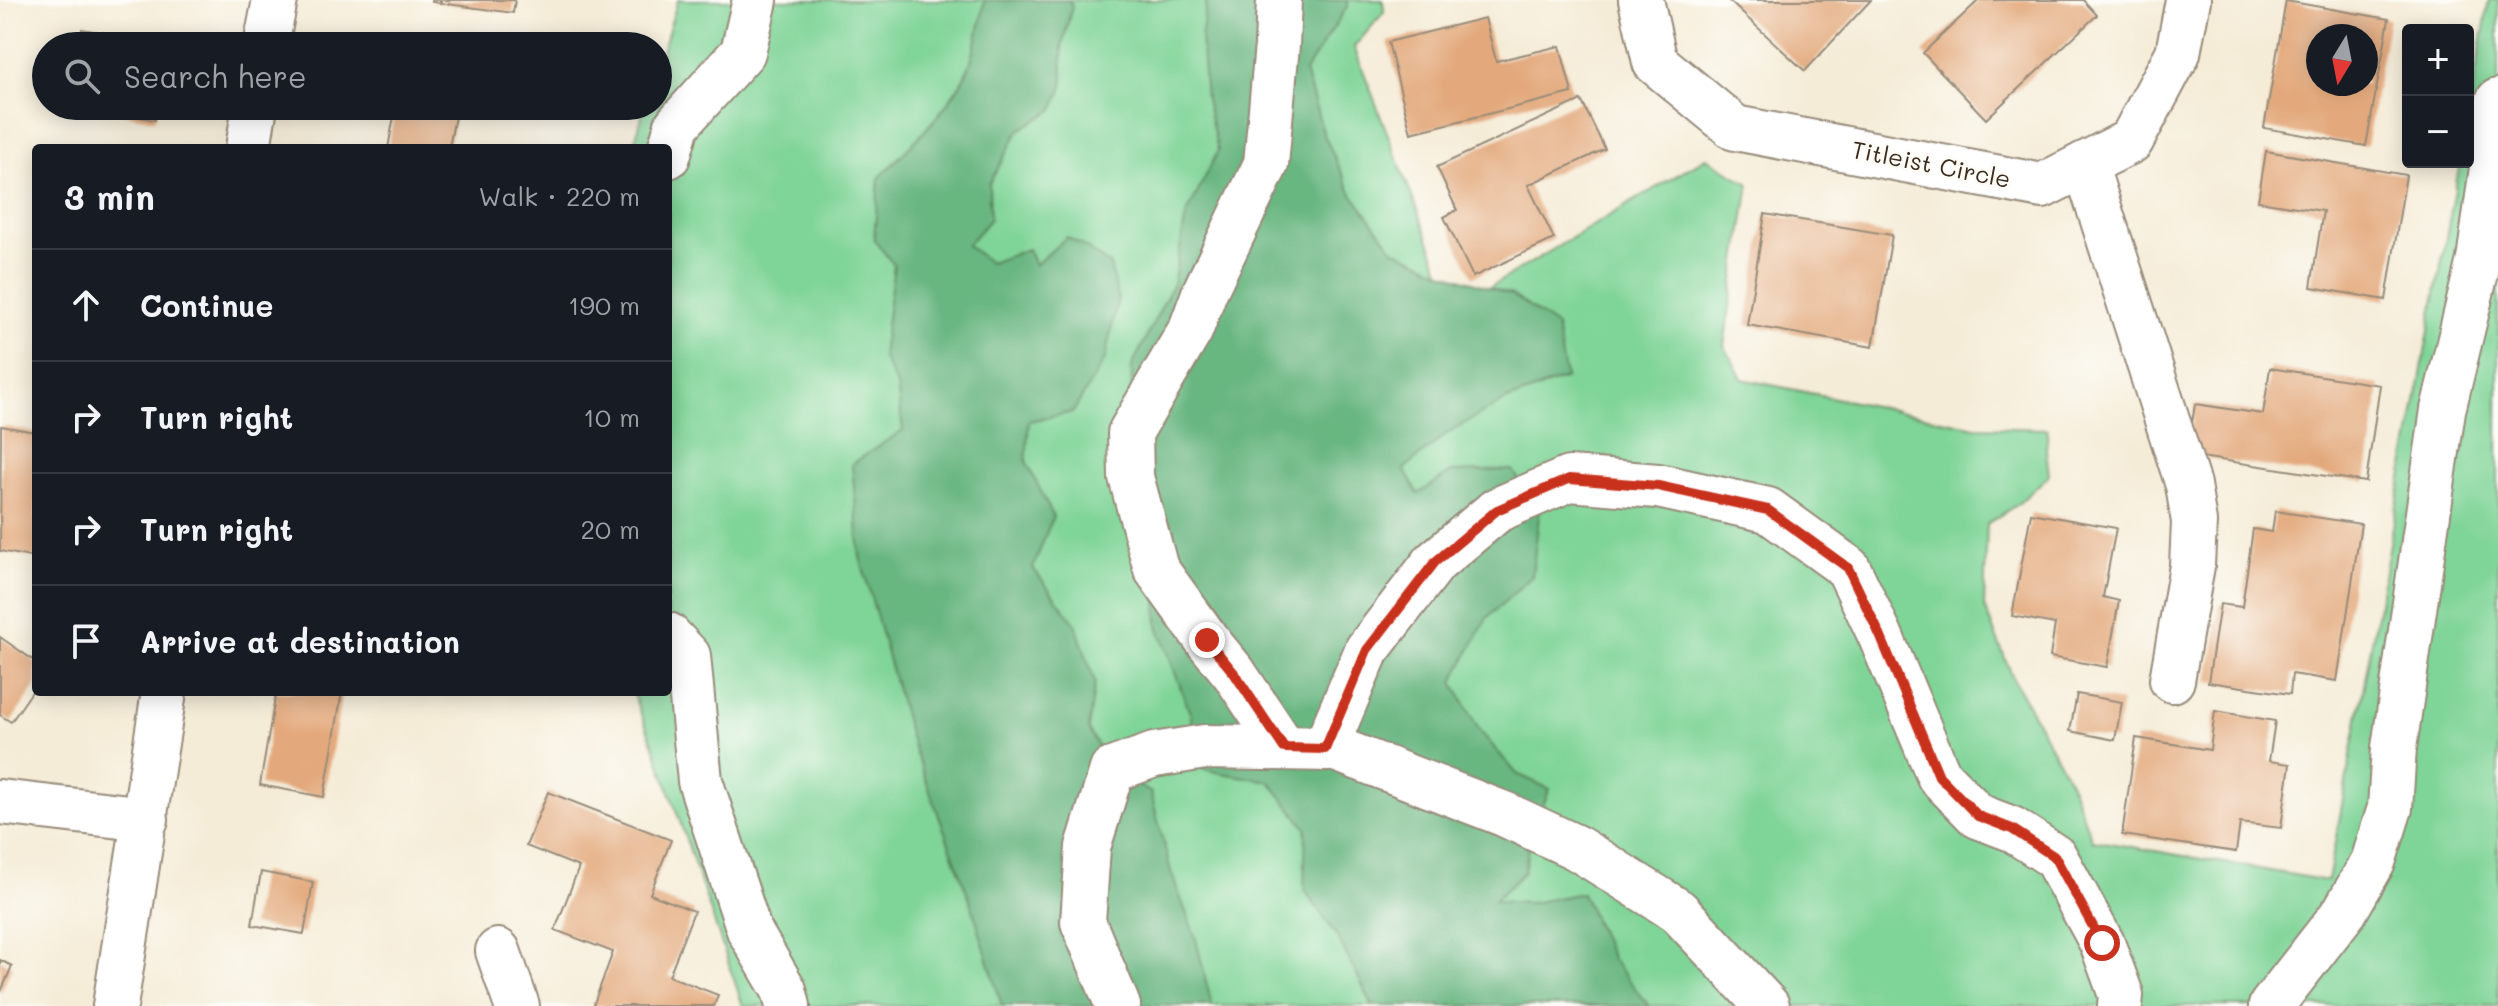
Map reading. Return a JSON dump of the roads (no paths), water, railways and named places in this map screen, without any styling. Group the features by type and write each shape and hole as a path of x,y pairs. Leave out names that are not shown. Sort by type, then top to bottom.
{"street":[{"path":"269,32 275,0"},
{"path":"671,144 677,125 743,52 755,0"},
{"path":"1279,0 1266,164 1205,291 1191,329 1130,433 1131,477 1156,569 1234,673 1304,749"},
{"name":"Titleist Circle","path":"1641,0 1655,62 1735,128 2042,186 2131,141 2178,53 2188,0"},
{"path":"2271,1006 2345,911 2373,862 2390,808 2394,748 2443,410 2479,260 2498,101"},
{"path":"249,144 253,120"},
{"path":"2085,164 2188,485 2194,522 2192,566 2172,680"},
{"path":"1304,749 1367,650 1435,562 1497,510 1569,479 1658,486 1768,510 1848,568 1886,648 1939,776 1978,816 2012,829 2055,857 2102,943 2121,995 2120,1006"},
{"path":"672,639 688,656 704,796 749,930 784,990 788,1006"},
{"path":"115,1006 163,696"},
{"path":"1118,1006 1083,922 1088,847 1112,770 1154,755 1205,747 1336,749 1504,814 1577,848 1678,911 1767,1006"},
{"path":"0,802 146,819"},
{"path":"498,951 517,1006"}]}
